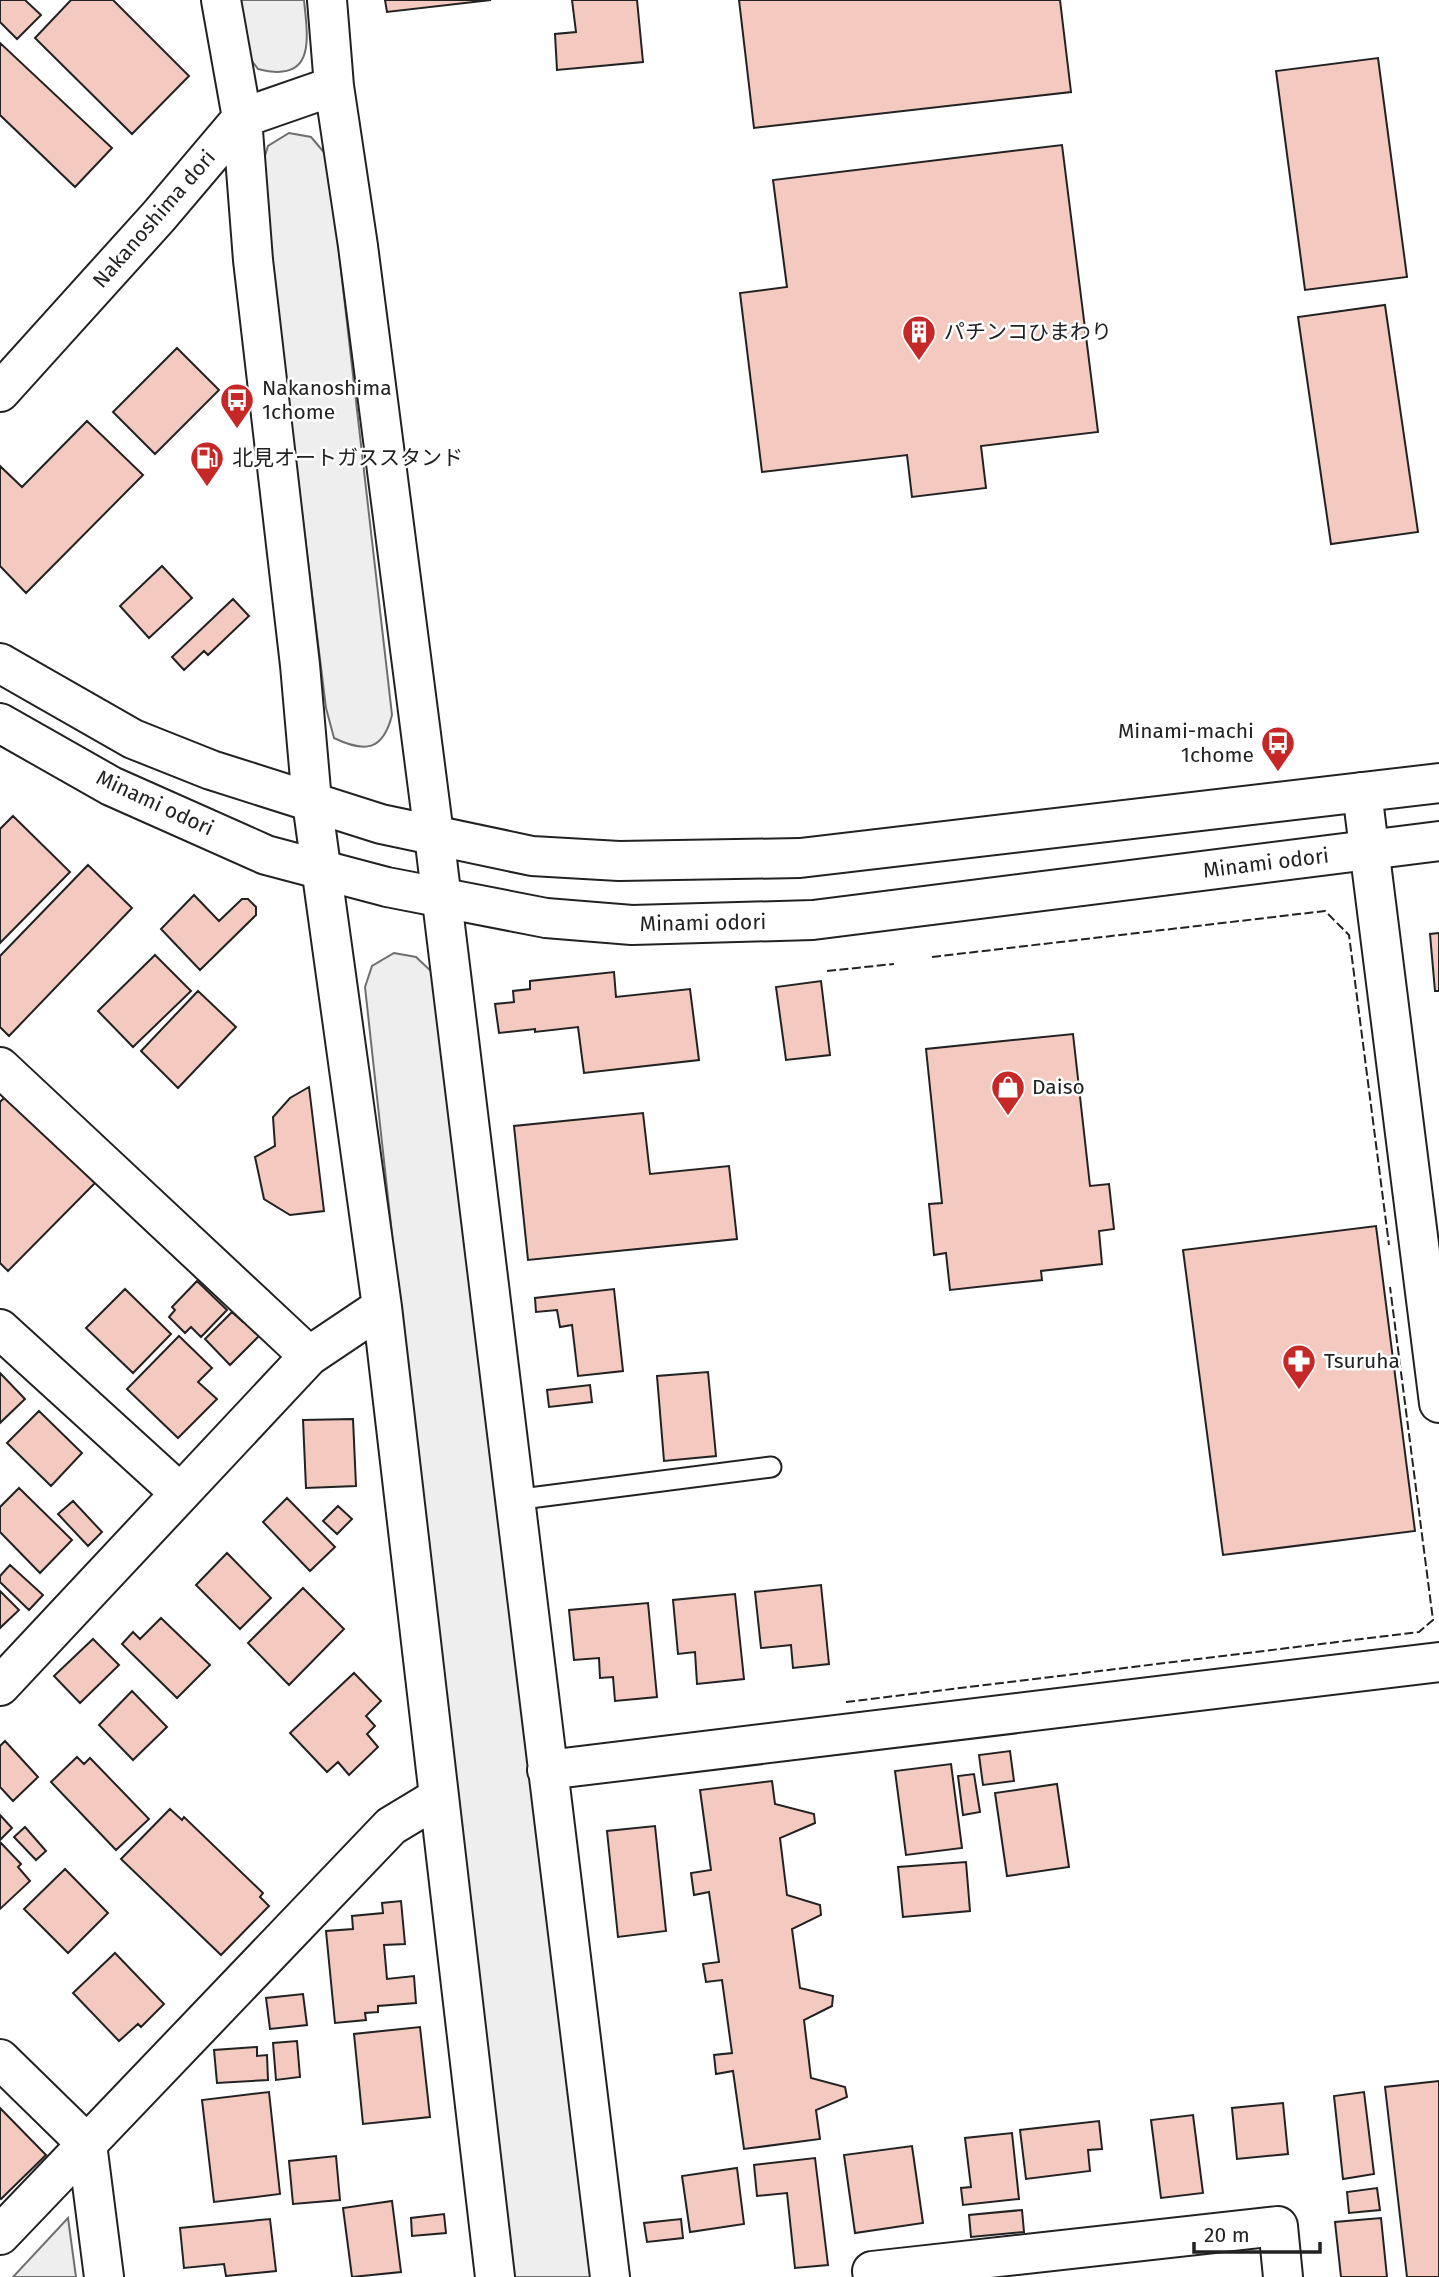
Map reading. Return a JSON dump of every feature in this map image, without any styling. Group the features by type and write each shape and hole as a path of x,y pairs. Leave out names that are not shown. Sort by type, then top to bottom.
{"street":[{"path":"221,0 242,118 253,260 300,665 312,802 382,1307 495,2277"},
{"path":"327,0 334,86 358,246 434,835 610,2277"},
{"path":"242,118 334,86"},
{"name":"Nakanoshima dori","path":"0,391 159,216 242,118"},
{"path":"0,663 133,739 211,770 381,824 532,856 619,862 800,858 1439,783"},
{"name":"Minami odori","path":"0,723 111,786 266,855 441,900 546,918 632,925 813,920 1439,841"},
{"path":"1362,792 1430,1251 1439,1404"},
{"path":"0,1067 309,1356"},
{"path":"0,1686 309,1356 382,1307"},
{"path":"3,1336 180,1493"},
{"path":"547,1770 1439,1662"},
{"path":"0,2235 391,1826 439,1797"},
{"path":"0,2059 87,2144 104,2277"},
{"path":"873,2277 872,2271 1278,2226 1283,2277"}],"lane":[{"path":"514,1500 771,1467"}],"shaded area":[{"path":"238,0 304,0 306,43 299,64 290,70 277,72 258,69 243,49"},
{"path":"289,133 311,137 328,157 392,715 384,736 371,746 364,747 334,738 326,708 260,172 268,146"},
{"path":"394,953 416,957 433,973 597,2277 512,2277 449,1756 365,987 372,966"},
{"path":"68,2218 76,2277 13,2277"}],"building":[{"path":"0,0 25,0 41,15 17,39 0,22"},
{"path":"71,0 113,0 189,76 132,134 35,38"},
{"path":"385,0 491,0 387,12"},
{"path":"572,0 637,0 643,62 557,70 555,34 576,32"},
{"path":"739,0 1060,0 1071,92 754,128"},
{"path":"0,43 112,148 75,187 0,115"},
{"path":"1378,58 1407,277 1305,290 1276,71"},
{"name":"パチンコひまわり","path":"1062,145 1098,432 981,446 986,488 912,497 907,455 762,472 740,293 787,287 773,180"},
{"path":"1385,305 1418,532 1331,544 1298,317"},
{"path":"177,348 219,390 155,454 113,412"},
{"path":"87,421 143,475 26,593 0,566 0,466 22,487"},
{"path":"162,566 192,598 149,638 120,606"},
{"path":"233,599 249,616 208,655 204,651 184,670 172,657"},
{"path":"13,816 70,872 0,943 0,829"},
{"path":"88,865 132,908 9,1036 0,1027 0,956"},
{"path":"194,895 219,921 242,899 248,899 256,907 256,915 200,970 161,929"},
{"path":"1439,933 1439,991 1435,991 1430,934"},
{"path":"155,955 191,991 133,1047 98,1011"},
{"path":"614,972 616,997 690,989 699,1060 584,1073 578,1027 499,1033 495,1004 514,1002 513,991 530,989 530,981"},
{"path":"821,981 830,1055 786,1060 776,987"},
{"path":"198,991 236,1027 178,1088 141,1051"},
{"name":"Daiso","path":"1073,1034 1090,1186 1109,1184 1114,1229 1099,1231 1102,1264 1041,1271 1042,1280 950,1290 946,1253 934,1255 929,1204 942,1203 926,1049"},
{"path":"309,1087 324,1211 290,1215 264,1199 255,1157 275,1146 273,1117 290,1098"},
{"path":"7,1095 95,1183 8,1271 0,1263 0,1102"},
{"path":"643,1113 650,1174 729,1166 737,1239 528,1260 514,1126"},
{"name":"Tsuruha","path":"1376,1226 1415,1531 1223,1555 1183,1250"},
{"path":"197,1281 227,1310 201,1337 191,1327 185,1333 169,1317 175,1310 172,1307"},
{"path":"125,1289 171,1334 133,1373 86,1328"},
{"path":"614,1289 623,1371 578,1376 572,1325 560,1327 557,1310 536,1312 535,1298"},
{"path":"232,1312 243,1322 247,1319 261,1334 230,1365 205,1339"},
{"path":"179,1336 212,1368 198,1382 217,1399 178,1438 127,1389"},
{"path":"708,1372 716,1456 664,1461 657,1376"},
{"path":"0,1373 25,1399 0,1423"},
{"path":"590,1385 592,1402 549,1407 547,1390"},
{"path":"39,1411 82,1453 51,1486 7,1443"},
{"path":"353,1419 356,1486 306,1488 303,1420"},
{"path":"19,1488 72,1540 40,1573 0,1532 0,1507"},
{"path":"287,1498 335,1547 310,1571 263,1522"},
{"path":"73,1501 102,1532 88,1546 58,1514"},
{"path":"338,1506 352,1519 337,1534 323,1521"},
{"path":"227,1553 271,1598 240,1629 196,1585"},
{"path":"10,1565 43,1595 29,1610 0,1582 0,1576"},
{"path":"821,1585 829,1664 793,1668 791,1645 761,1648 755,1592"},
{"path":"303,1588 344,1629 289,1685 248,1643"},
{"path":"0,1591 19,1610 0,1628"},
{"path":"735,1594 744,1679 697,1684 695,1652 678,1654 673,1600"},
{"path":"648,1603 657,1697 615,1701 613,1677 600,1678 599,1658 574,1660 569,1610"},
{"path":"161,1618 210,1665 177,1698 122,1644 133,1632 140,1639"},
{"path":"93,1639 119,1665 80,1703 54,1676"},
{"path":"354,1673 381,1701 366,1716 375,1726 367,1734 378,1747 349,1775 338,1762 327,1772 290,1733"},
{"path":"132,1691 167,1727 133,1760 99,1725"},
{"path":"5,1741 38,1777 13,1801 0,1787 0,1746"},
{"path":"1010,1751 1014,1781 983,1785 979,1755"},
{"path":"77,1757 84,1764 90,1758 149,1819 116,1850 51,1782"},
{"path":"951,1764 962,1848 906,1855 895,1771"},
{"path":"974,1774 980,1812 963,1815 958,1776"},
{"path":"772,1781 775,1804 814,1814 815,1823 780,1838 787,1895 820,1905 821,1915 792,1929 800,1988 833,1996 832,2006 804,2020 811,2078 845,2087 847,2097 816,2110 820,2139 744,2149 733,2071 716,2074 714,2055 732,2053 722,1980 706,1982 703,1964 719,1962 709,1892 694,1895 691,1873 711,1870 700,1790"},
{"path":"1057,1784 1069,1867 1007,1876 995,1793"},
{"path":"170,1809 182,1820 184,1817 263,1893 260,1897 269,1906 221,1955 121,1859"},
{"path":"0,1815 12,1828 0,1840"},
{"path":"655,1826 666,1931 618,1937 607,1831"},
{"path":"25,1827 46,1851 36,1860 14,1837"},
{"path":"0,1842 21,1864 18,1867 30,1881 0,1909"},
{"path":"966,1862 970,1911 903,1917 898,1867"},
{"path":"65,1869 108,1913 68,1953 24,1909"},
{"path":"401,1901 405,1944 384,1945 387,1979 414,1976 416,2003 378,2006 378,2012 365,2013 366,2020 335,2023 326,1931 353,1929 352,1916 383,1913 382,1903"},
{"path":"115,1953 164,2004 141,2027 138,2024 119,2041 73,1993"},
{"path":"303,1994 307,2025 270,2029 266,1998"},
{"path":"420,2027 430,2117 363,2124 354,2034"},
{"path":"297,2041 300,2077 276,2080 273,2043"},
{"path":"257,2047 257,2056 267,2055 268,2080 217,2083 214,2050"},
{"path":"1439,2081 1439,2277 1407,2277 1385,2087"},
{"path":"269,2092 280,2194 214,2202 202,2100"},
{"path":"1364,2092 1374,2174 1343,2179 1334,2096"},
{"path":"1283,2103 1288,2154 1237,2159 1232,2108"},
{"path":"0,2108 46,2155 1,2199 0,2198"},
{"path":"1193,2115 1203,2193 1161,2198 1151,2120"},
{"path":"1099,2121 1102,2149 1088,2150 1090,2171 1026,2179 1020,2130"},
{"path":"1012,2133 1019,2199 963,2205 961,2188 971,2187 965,2138"},
{"path":"912,2146 923,2223 855,2233 844,2155"},
{"path":"336,2156 340,2200 293,2204 289,2161"},
{"path":"815,2158 828,2265 795,2268 787,2193 757,2196 754,2165"},
{"path":"737,2168 744,2224 690,2232 682,2176"},
{"path":"1377,2188 1380,2210 1349,2213 1347,2192"},
{"path":"392,2201 401,2272 352,2277 343,2208"},
{"path":"1022,2210 1024,2232 971,2237 969,2215"},
{"path":"444,2214 446,2233 412,2236 411,2218"},
{"path":"1381,2218 1387,2277 1341,2277 1335,2222"},
{"path":"270,2219 276,2271 226,2276 224,2264 184,2268 180,2228"},
{"path":"681,2219 683,2238 647,2242 644,2223"}],"fence":[{"path":"932,957 1325,911 1349,935 1389,1245"},
{"path":"827,971 894,964"},
{"path":"846,1702 1419,1632 1433,1620 1390,1287"}],"place":[{"name":"パチンコひまわり","path":"919,362"},
{"name":"Nakanoshima 1chome","path":"237,430"},
{"name":"北見オートガススタンド","path":"207,488"},
{"name":"Minami-machi 1chome","path":"1278,773"},
{"name":"Daiso","path":"1008,1117"},
{"name":"Tsuruha","path":"1299,1391"}]}
